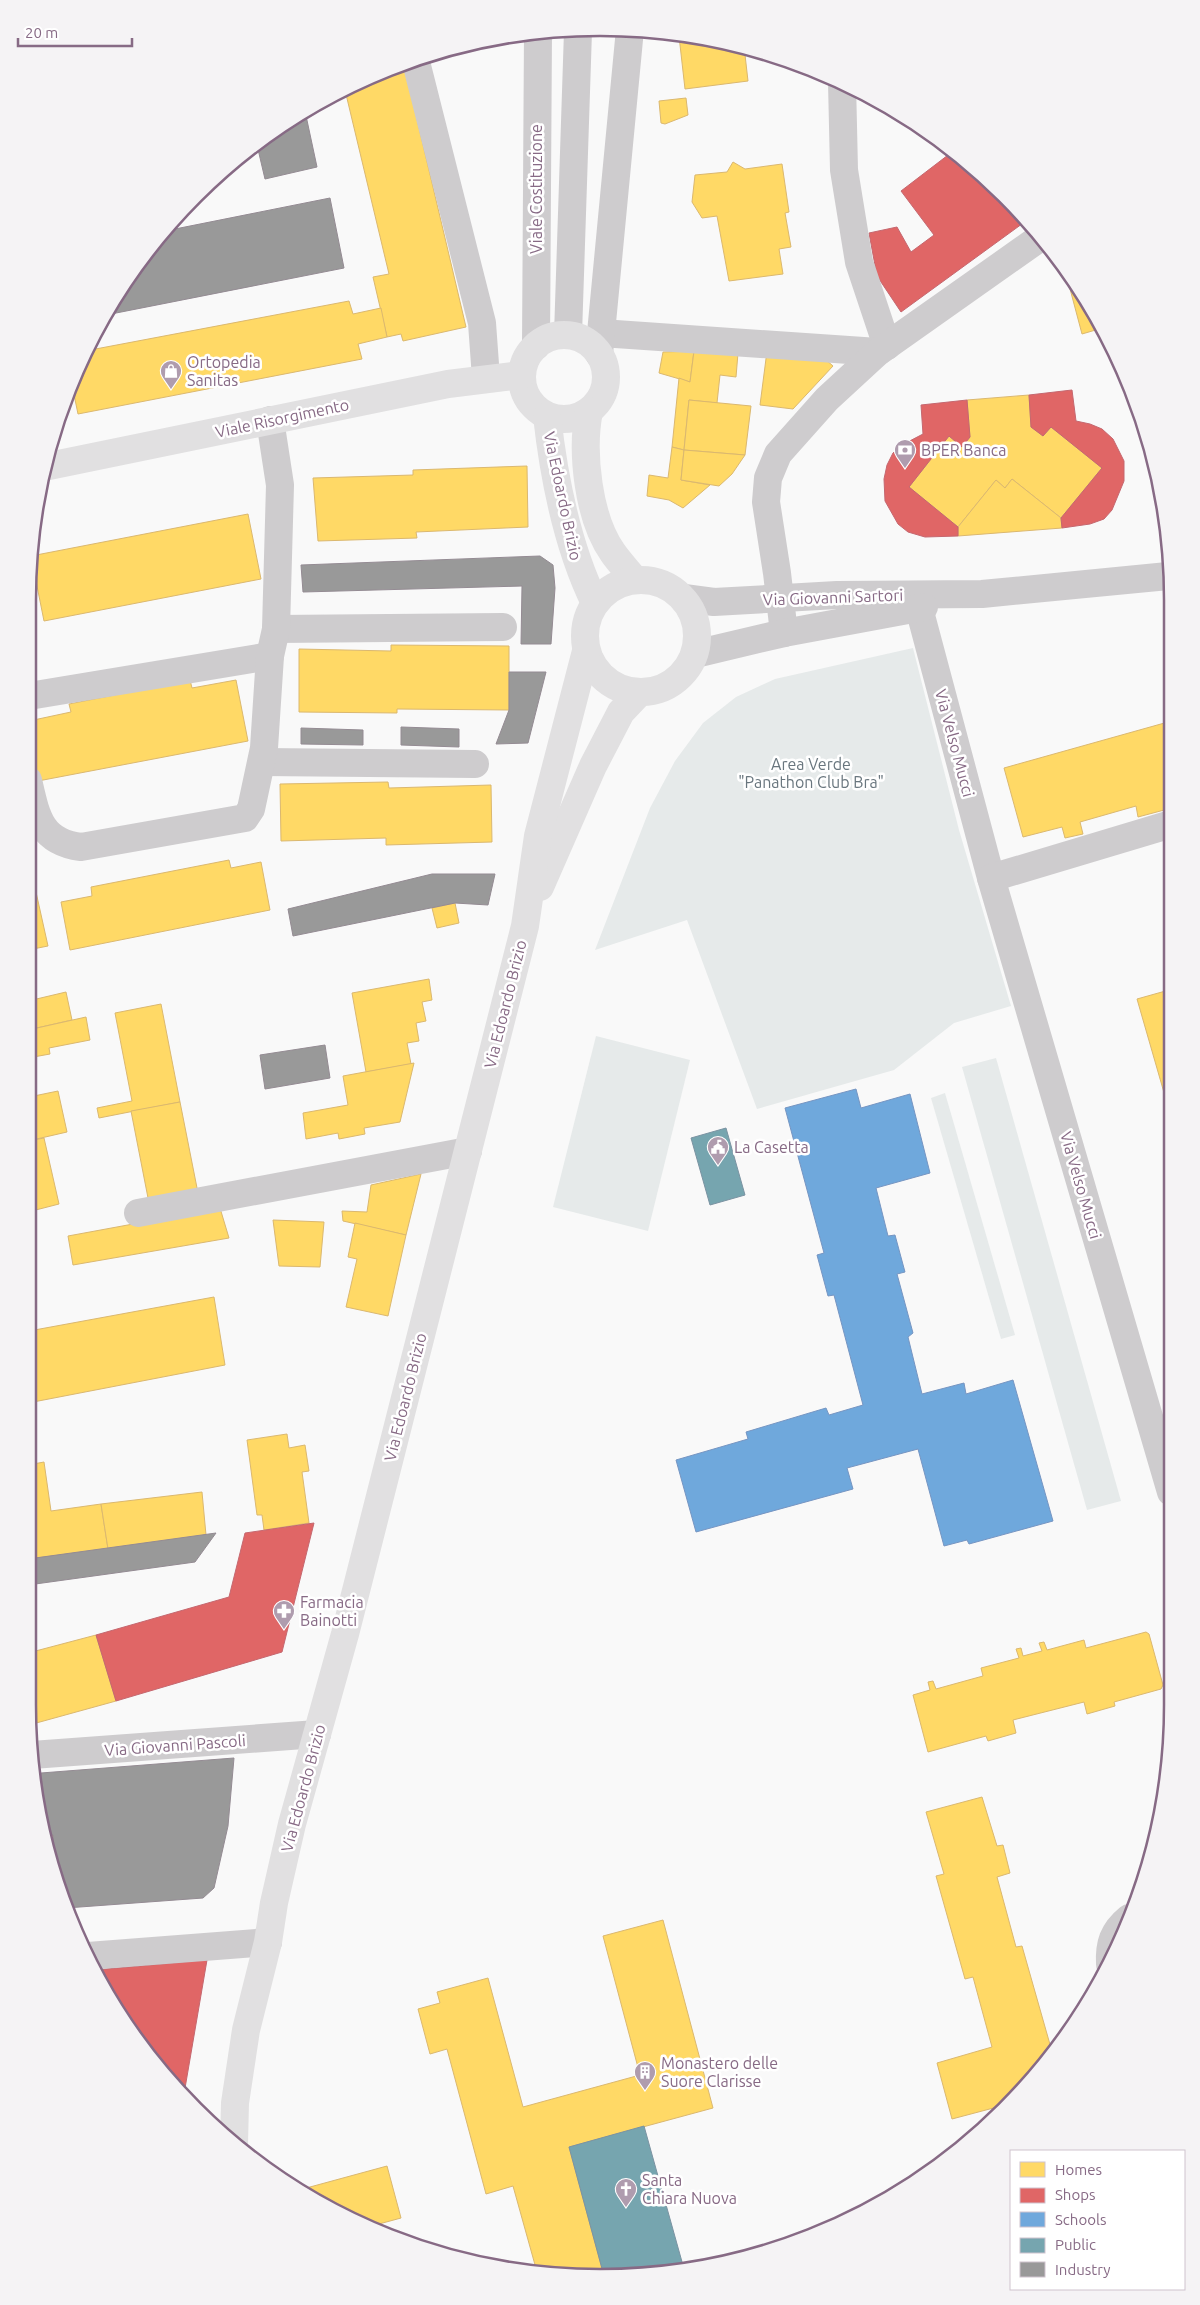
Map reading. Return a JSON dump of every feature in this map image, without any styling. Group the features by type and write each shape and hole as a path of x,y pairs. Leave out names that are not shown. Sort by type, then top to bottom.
{"main road":[{"path":"568,335 585,342 600,344 604,366 604,384 598,402 589,411 569,419 547,416 536,409 528,399 523,388 522,375 526,359 536,346 556,336 568,335"},
{"name":"Viale Risorgimento","path":"53,465 448,384 522,375"},
{"name":"Via Edoardo Brizio","path":"589,411 585,429 585,465 597,520 612,552 635,580"},
{"name":"Via Edoardo Brizio","path":"547,416 551,449 568,527 580,573 595,603"},
{"path":"635,580 653,581 669,587 684,598 692,611 698,639 695,654 686,670 673,683 657,691 639,693 622,689 606,680 594,667 586,650 585,634 588,618 595,603 607,592 620,584 635,580"},
{"name":"Via Edoardo Brizio","path":"234,2134 235,2103 246,2030 268,1942 274,1903 292,1824 347,1625 529,913 538,836 586,650"},
{"path":"529,913 592,766 621,712 639,693"}],"street":[{"path":"568,335 578,37"},
{"path":"629,37 600,344 882,349"},
{"name":"Viale Costituzione","path":"536,346 538,40"},
{"path":"417,67 482,323 486,378"},
{"path":"842,91 844,170 859,262 882,349"},
{"path":"784,633 766,502 768,478 778,454 827,399 882,349 1035,241"},
{"path":"36,809 48,835 64,845 80,847 245,818 251,809 262,762 270,656 276,628 280,485 270,420"},
{"name":"Via Giovanni Sartori","path":"684,598 714,602 837,595 982,594 1163,576"},
{"name":"Via Giovanni Sartori","path":"695,654 784,633 919,608 982,594"},
{"name":"Via Velso Mucci","path":"919,608 991,878 1164,1471"},
{"path":"276,628 503,627"},
{"path":"36,695 270,656"},
{"path":"262,762 475,764"},
{"path":"991,878 1164,826"},
{"path":"138,1214 468,1151"},
{"name":"Via Giovanni Pascoli","path":"38,1755 317,1734"},
{"path":"1109,1947 1118,1927"},
{"path":"95,1955 268,1942"}],"green space":[{"name":"Area Verde \"Panathon Club Bra\"","path":"913,648 959,830 1011,1006 954,1023 894,1070 757,1109 687,920 595,950 650,808 675,761 703,723 736,697 775,679"},
{"path":"596,1036 690,1060 648,1231 553,1207"},
{"path":"996,1058 1121,1501 1087,1510 962,1067"},
{"path":"945,1093 1015,1335 1001,1339 931,1098"}],"building: Homes":[{"path":"680,42 745,55 748,81 685,89"},
{"path":"406,71 466,327 403,341 401,334 387,337 373,277 389,274 347,96"},
{"path":"686,98 688,115 665,124 661,123 659,101"},
{"path":"733,162 745,169 782,164 789,212 785,213 791,247 779,249 783,274 729,281 717,216 702,218 692,202 695,175 727,172"},
{"path":"1070,288 1095,330 1082,334"},
{"path":"349,301 353,314 381,308 387,337 358,344 362,359 78,414 74,396 95,349"},
{"path":"694,351 690,382 659,373 663,352"},
{"path":"694,351 738,353 736,377 720,375 717,403 689,400 684,450 672,447 679,378 690,382"},
{"path":"767,351 825,359 833,366 793,409 760,405"},
{"path":"1029,395 1031,427 1043,436 1051,427 1102,468 1061,518 1012,479 1005,488 996,480 958,527 909,487 949,436 962,447 970,437 967,400"},
{"path":"689,400 751,406 745,455 684,450"},
{"path":"672,447 684,450 681,480 710,485 683,508 669,500 647,496 649,475 668,478"},
{"path":"684,450 745,455 732,474 719,486 681,480"},
{"path":"527,466 528,527 416,532 417,538 318,541 313,478 413,475 413,470"},
{"path":"1012,479 1061,518 1062,528 958,536 958,527 996,480 1005,488"},
{"path":"248,514 261,579 44,621 36,583 38,555"},
{"path":"391,645 509,646 509,710 397,709 397,713 299,712 299,649 391,651"},
{"path":"190,680 192,688 236,680 248,741 38,781 36,768 36,720 71,712 69,704"},
{"path":"1164,723 1164,810 1138,817 1136,806 1080,822 1083,834 1065,838 1062,827 1023,837 1004,768"},
{"path":"388,782 389,788 491,785 492,842 386,845 386,838 281,841 280,784"},
{"path":"229,860 231,868 261,862 270,910 70,950 61,902 92,896 91,887"},
{"path":"36,892 48,946 36,948"},
{"path":"455,903 459,923 437,928 432,908"},
{"path":"429,979 432,1000 422,1002 426,1021 416,1023 419,1041 407,1043 411,1064 366,1072 352,993"},
{"path":"1164,991 1164,1093 1137,999"},
{"path":"66,992 72,1020 36,1028 36,999"},
{"path":"161,1004 180,1102 99,1118 97,1108 132,1101 115,1013"},
{"path":"86,1017 90,1040 49,1048 50,1054 36,1057 36,1028"},
{"path":"414,1063 400,1122 364,1128 365,1134 339,1139 338,1133 306,1139 303,1113 348,1105 343,1076"},
{"path":"58,1091 67,1132 36,1139 36,1096"},
{"path":"180,1102 198,1193 149,1203 131,1111"},
{"path":"44,1138 59,1204 36,1210 36,1140"},
{"path":"421,1174 406,1235 343,1221 342,1211 367,1212 371,1185"},
{"path":"220,1208 229,1238 73,1265 68,1236"},
{"path":"273,1220 324,1222 320,1267 279,1266"},
{"path":"355,1223 406,1235 388,1316 346,1307 357,1259 348,1257"},
{"path":"214,1297 225,1365 36,1401 36,1330"},
{"path":"287,1434 289,1448 305,1445 309,1471 302,1472 309,1523 264,1530 262,1515 257,1515 247,1440"},
{"path":"44,1462 51,1511 101,1504 108,1549 36,1558 36,1464"},
{"path":"202,1492 206,1535 108,1549 101,1504"},
{"path":"1146,1632 1149,1634 1163,1685 1161,1689 1114,1702 1115,1706 1087,1714 1084,1702 1013,1720 1016,1733 988,1741 986,1736 928,1752 913,1695 930,1690 928,1682 933,1681 936,1689 983,1676 981,1668 1019,1658 1016,1649 1021,1648 1023,1656 1042,1651 1039,1643 1044,1642 1047,1650 1084,1640 1086,1648"},
{"path":"96,1635 116,1701 36,1723 36,1651"},
{"path":"982,1797 997,1846 1003,1845 1010,1873 997,1877 1016,1947 1022,1946 1050,2044 1024,2077 995,2108 952,2119 937,2063 992,2047 973,1977 965,1979 936,1876 944,1874 926,1812"},
{"name":"Monastero delle Suore Clarisse","path":"663,1920 713,2108 569,2147 602,2269 535,2265 513,2186 486,2194 447,2049 430,2054 418,2009 440,2003 437,1992 488,1978 523,2107 640,2075 603,1936"},
{"path":"387,2166 401,2218 379,2224 351,2211 309,2187"}],"building: Shops":[{"path":"947,156 999,201 1021,225 901,312 877,276 869,233 897,227 911,252 934,235 901,191"},
{"path":"1072,390 1076,421 1102,429 1113,439 1124,461 1124,481 1112,510 1104,519 1090,524 1062,528 1061,518 1102,468 1051,427 1043,436 1031,427 1029,395"},
{"path":"967,400 970,437 962,447 949,436 909,487 958,527 958,536 925,537 908,532 898,524 885,501 884,479 887,465 893,453 902,445 923,434 921,405"},
{"path":"314,1523 282,1652 116,1701 96,1635 229,1597 245,1533"},
{"path":"207,1960 185,2087 131,2018 102,1969"}],"building: Schools":[{"path":"856,1089 861,1108 910,1094 930,1173 876,1188 888,1236 895,1235 905,1272 897,1274 913,1333 908,1337 922,1394 964,1383 966,1394 1013,1380 1053,1521 969,1544 967,1540 944,1546 918,1449 847,1468 853,1489 696,1532 676,1460 748,1439 746,1432 826,1408 829,1415 863,1405 834,1295 828,1296 817,1255 824,1253 785,1108"}],"building: Public":[{"name":"La Casetta","path":"726,1128 745,1195 710,1205 691,1138"},
{"name":"Santa Chiara Nuova","path":"644,2126 682,2263 637,2268 602,2269 569,2147"}],"building: Industry":[{"path":"307,119 317,167 265,179 259,152"},
{"path":"330,198 344,268 115,313 131,287 175,229"},
{"path":"540,556 553,565 555,588 551,644 521,644 522,586 303,592 301,565"},
{"path":"509,672 546,672 528,743 496,744 509,710"},
{"path":"401,727 459,729 459,747 401,745"},
{"path":"301,728 363,730 363,745 301,744"},
{"path":"432,874 495,874 488,905 455,903 293,936 288,909"},
{"path":"325,1045 330,1078 265,1089 260,1055"},
{"path":"216,1533 195,1562 36,1584 36,1558"},
{"path":"234,1758 228,1826 214,1888 203,1898 74,1907 55,1851 53,1835 52,1835 47,1815 41,1773"}],"place":[{"name":"Ortopedia Sanitas","path":"171,390"},
{"name":"BPER Banca","path":"905,469"},
{"name":"La Casetta","path":"718,1166"},
{"name":"Farmacia Bainotti","path":"284,1630"},
{"name":"Monastero delle Suore Clarisse","path":"645,2091"},
{"name":"Santa Chiara Nuova","path":"626,2208"}]}
